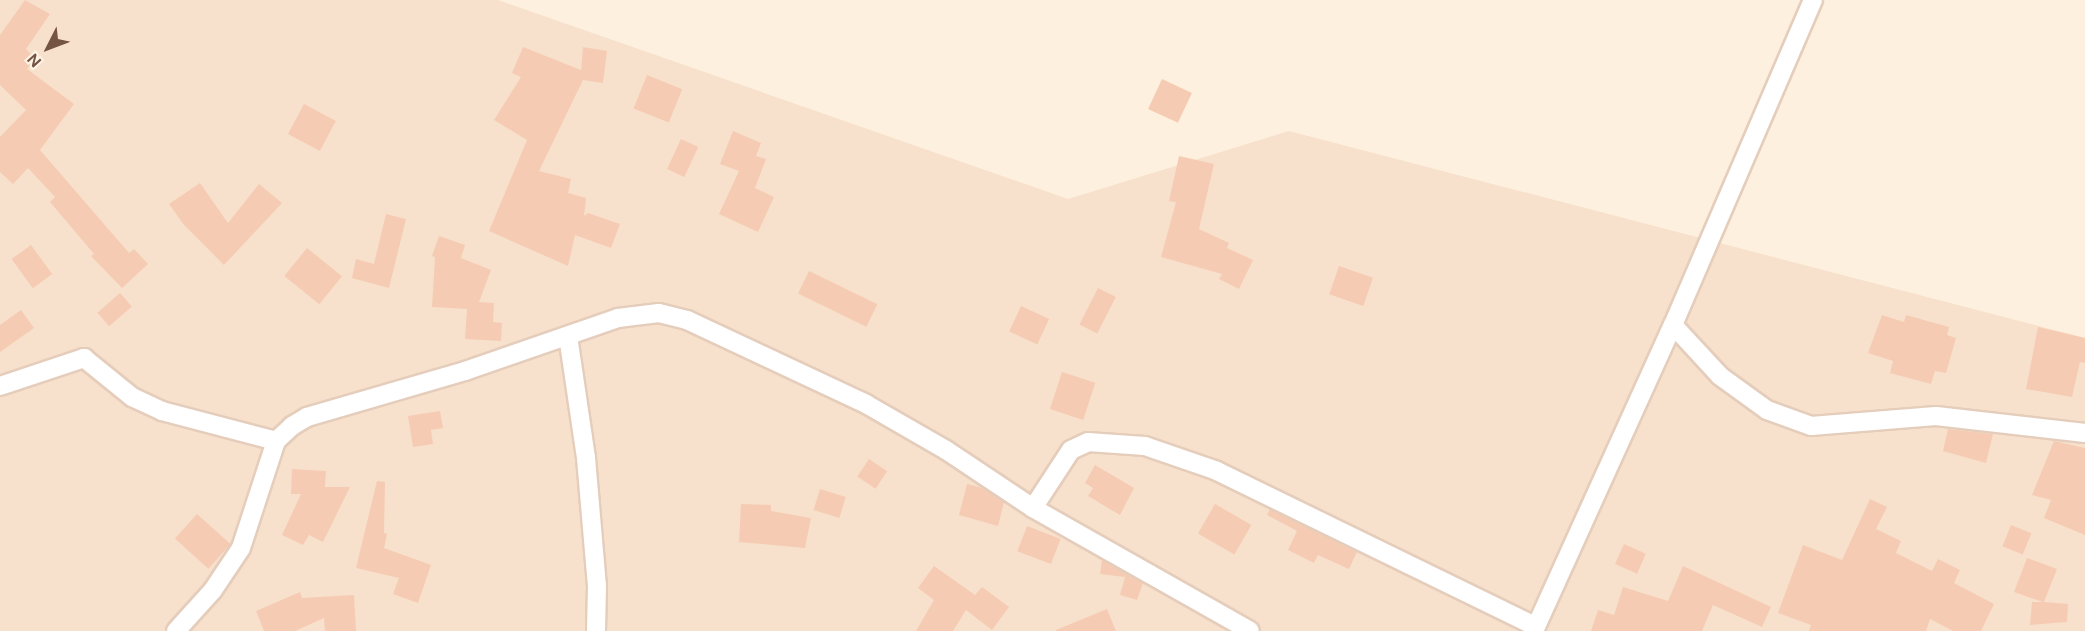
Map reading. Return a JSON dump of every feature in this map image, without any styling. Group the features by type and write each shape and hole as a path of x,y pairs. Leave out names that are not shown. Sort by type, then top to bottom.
{"street":[{"path":"1033,508 1071,450 1088,442 1145,446 1217,471 1535,629 1673,325 1814,0"},
{"path":"176,631 213,590 241,548 276,441 308,417 568,336 618,318 659,313 687,320 866,404 946,450 1033,508 1250,631"},
{"path":"1673,325 1720,376 1767,410 1811,426 1936,416 2085,433"},
{"path":"568,336 586,458 597,586 596,631"},
{"path":"0,386 84,358 132,397 162,411 276,441"}],"shaded area":[{"path":"0,0 498,0 1068,199 1289,131 2085,338 2085,631 0,631"}],"building":[{"path":"25,0 50,14 26,49 36,59 27,69 74,104 40,150 129,253 134,249 148,264 122,288 91,256 94,254 50,202 55,197 28,168 13,184 0,172 0,137 26,110 0,85 0,35"},
{"path":"523,47 581,70 583,47 607,51 603,83 583,80 539,171 571,179 568,193 586,198 584,216 588,213 620,224 611,248 575,235 568,266 489,231 527,140 494,120 521,77 512,73"},
{"path":"647,75 682,89 669,123 634,108"},
{"path":"1162,79 1192,93 1178,123 1148,109"},
{"path":"304,104 336,121 320,151 288,134"},
{"path":"733,131 761,143 756,156 766,159 755,188 774,197 758,232 719,214 739,171 720,164"},
{"path":"681,139 698,147 684,177 667,169"},
{"path":"1179,156 1214,164 1199,229 1229,243 1227,248 1253,260 1239,289 1219,279 1222,274 1161,257 1176,202 1169,201"},
{"path":"200,183 228,223 259,184 282,203 224,265 184,225 169,204"},
{"path":"386,214 406,219 389,288 352,278 356,259 374,264"},
{"path":"439,236 465,245 461,258 491,270 479,302 494,303 493,322 502,323 501,341 465,339 467,309 432,307 435,257 432,256"},
{"path":"31,245 52,274 33,288 12,259"},
{"path":"307,248 342,276 319,304 284,276"},
{"path":"1339,266 1373,278 1363,306 1329,294"},
{"path":"809,271 877,304 866,327 798,293"},
{"path":"1098,288 1116,297 1097,334 1079,325"},
{"path":"120,293 132,307 109,326 97,313"},
{"path":"1021,306 1049,319 1037,344 1009,331"},
{"path":"21,310 34,328 0,352 0,325"},
{"path":"1882,315 1904,322 1906,315 1949,327 1947,335 1956,338 1946,373 1935,371 1931,384 1890,373 1893,361 1868,353"},
{"path":"2038,327 2085,338 2085,363 2080,362 2072,397 2026,389"},
{"path":"1062,372 1095,383 1083,420 1050,409"},
{"path":"440,411 443,428 431,430 433,444 413,447 408,416"},
{"path":"1948,429 1993,434 1986,463 1943,451"},
{"path":"2054,441 2085,448 2085,535 2044,518 2051,500 2032,495"},
{"path":"869,459 887,471 875,489 857,476"},
{"path":"1095,465 1134,488 1120,515 1088,496 1093,488 1085,483"},
{"path":"292,469 326,471 325,487 350,487 323,542 309,535 303,545 282,535 301,494 291,494"},
{"path":"377,481 385,482 384,533 387,534 384,548 431,565 418,603 393,594 399,578 356,568"},
{"path":"967,484 983,488 1004,502 998,526 959,515"},
{"path":"820,489 846,497 839,518 814,510"},
{"path":"1870,499 1887,507 1876,529 1901,541 1896,553 1932,571 1938,559 1960,570 1954,583 1994,604 1981,631 1953,631 1930,619 1926,631 1809,631 1811,625 1778,613 1803,545 1842,560"},
{"path":"741,504 771,505 771,511 811,518 805,548 739,542"},
{"path":"1215,504 1251,525 1234,554 1198,533"},
{"path":"1270,509 1357,552 1349,569 1318,555 1314,563 1288,550 1297,531 1267,515"},
{"path":"197,514 230,544 208,569 175,539"},
{"path":"2011,525 2031,533 2023,555 2002,546"},
{"path":"1027,526 1061,539 1051,564 1017,551"},
{"path":"1624,544 1646,554 1637,574 1615,564"},
{"path":"2027,558 2057,569 2044,602 2068,604 2067,622 2030,625 2032,602 2043,602 2014,592"},
{"path":"1102,560 1143,583 1137,600 1120,595 1125,577 1100,574"},
{"path":"934,566 975,595 982,587 1009,607 992,630 966,610 953,631 916,631 934,600 918,588"},
{"path":"1683,566 1771,607 1762,627 1713,605 1702,631 1591,631 1598,610 1614,615 1623,587 1668,601"},
{"path":"300,592 302,598 354,595 356,631 325,631 324,618 295,631 264,631 256,611"},
{"path":"1107,609 1116,631 1056,631 1056,630"}]}
